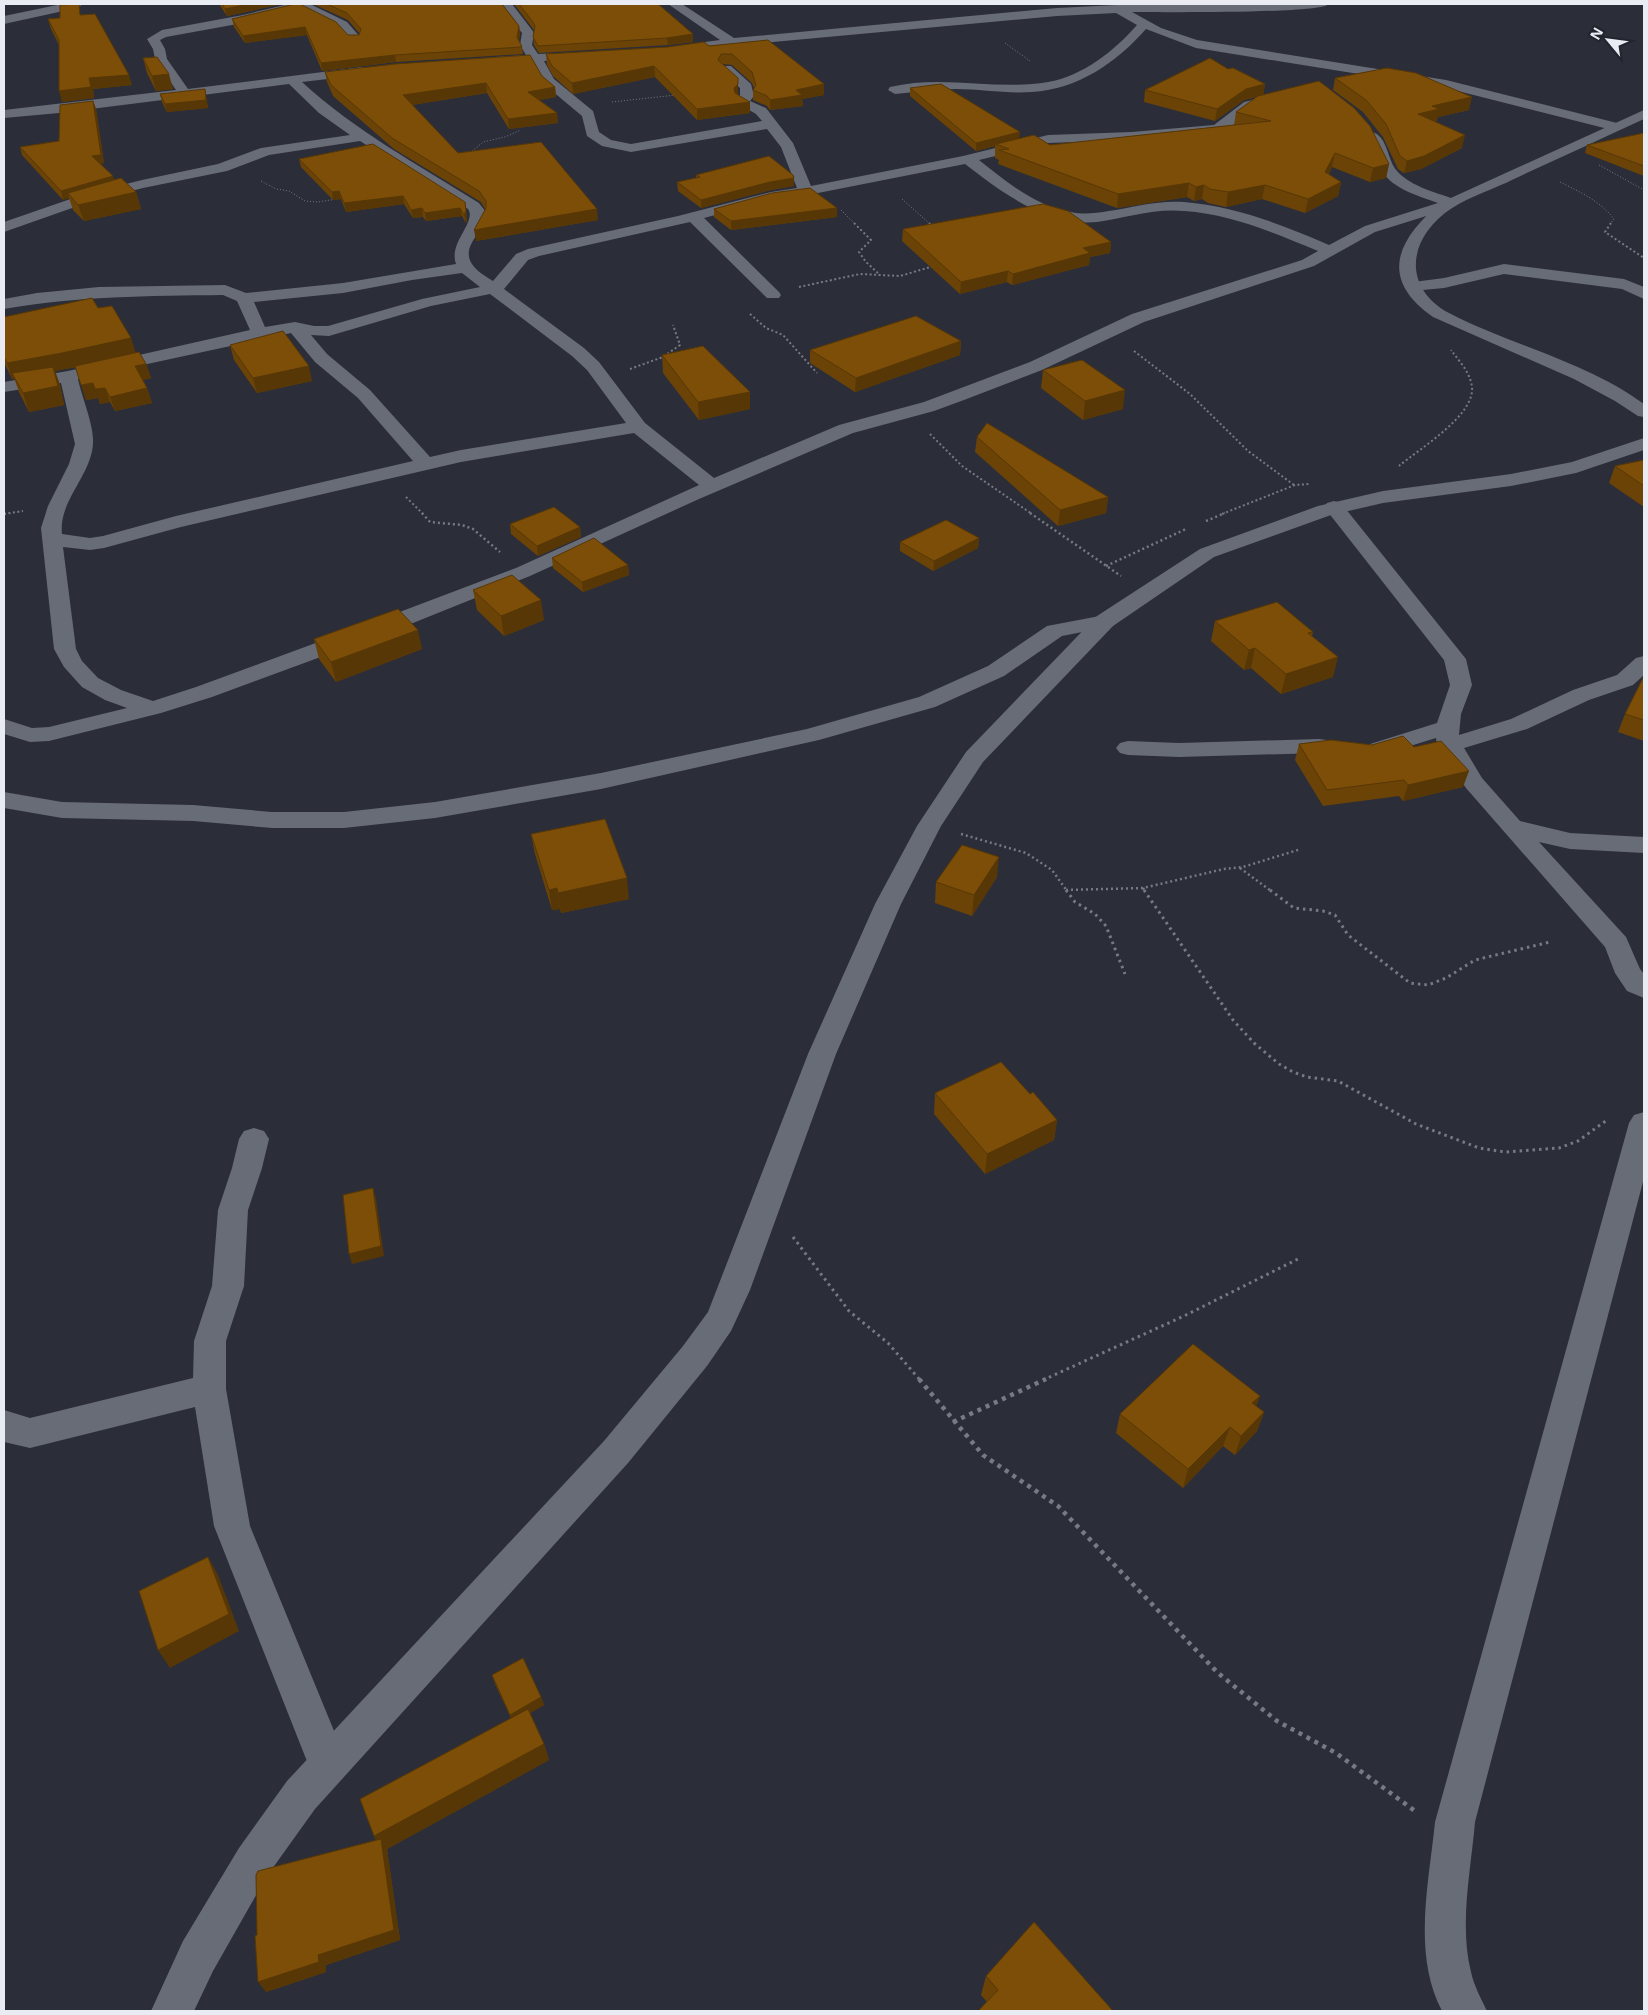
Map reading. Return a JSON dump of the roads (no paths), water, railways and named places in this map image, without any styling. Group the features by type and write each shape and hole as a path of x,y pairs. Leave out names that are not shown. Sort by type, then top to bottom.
{"street":[{"path":"4,20 46,7 77,4"},
{"path":"184,94 161,59 159,49 153,39 162,34 243,19 301,4 343,26 355,38"},
{"path":"506,4 528,33 526,45 542,72 588,114 592,133 596,138 607,143 631,148 770,124"},
{"path":"674,4 732,43"},
{"path":"1081,4 1267,7 1323,4"},
{"path":"660,51 1112,6 1144,24 1188,42 1446,84 1616,127"},
{"path":"895,90 955,85 1031,88 1052,85 1096,68 1128,44 1144,24"},
{"path":"485,62 594,55"},
{"path":"1274,56 1278,64 1302,75"},
{"path":"726,69 746,87 747,96 743,100 744,103 761,111 788,146 812,190"},
{"path":"4,114 377,70"},
{"path":"292,80 324,110 362,137 474,206 478,218 464,239 460,260 465,268 578,352 601,377 638,427 712,486"},
{"path":"4,387 68,376 260,332 295,327 314,331 329,331 428,302 494,290 522,257 534,252 694,217 771,196 812,190 968,159 1048,139 1132,136 1215,130 1222,127 1249,106 1287,96"},
{"path":"149,98 165,110"},
{"path":"4,726 30,735 49,734 153,708 405,618 523,572 712,486 846,429 958,396 1027,369 1138,318 1308,263 1370,230 1449,204 1644,114"},
{"path":"1363,124 1375,138 1390,172 1410,186 1449,204"},
{"path":"4,227 87,198 230,165 274,149 362,137"},
{"path":"968,159 989,176 1056,213 1086,218 1172,206 1201,208 1244,218 1330,251"},
{"path":"1449,204 1428,220 1406,256 1407,275 1421,300 1441,315 1544,358 1610,391 1644,412"},
{"path":"694,217 739,261 749,275 773,294"},
{"path":"4,304 37,298 99,292 217,289 234,293 244,298 343,288 412,275 465,268"},
{"path":"1412,286 1444,283 1504,269 1624,284 1634,287 1644,294"},
{"path":"244,298 260,332"},
{"path":"295,327 321,358 364,394 426,464"},
{"path":"68,376 85,442 82,453 54,514 51,528 65,649 69,658 96,688 107,694 153,708"},
{"path":"52,538 82,544 104,542 176,522 386,472 461,456 638,427"},
{"path":"172,2011 198,1956 253,1862 301,1795 616,1452 720,1321 822,1054 888,904 929,826 974,757 1105,621 1207,553 1284,523 1334,507 1383,497 1511,480 1576,467 1644,444"},
{"path":"1334,507 1455,659 1461,685 1448,736 1474,783 1617,943 1628,973 1637,984 1644,988"},
{"path":"4,800 62,810 193,813 272,820 344,820 435,810 601,781 811,735 927,702 996,671 1055,632 1105,621"},
{"path":"1128,748 1179,750 1319,746 1368,752 1519,724 1581,695 1626,680 1644,663"},
{"path":"1512,827 1570,841 1644,845"},
{"path":"1465,2011 1460,2004 1446,1960 1448,1883 1455,1822 1628,1120"},
{"path":"254,1139 247,1168 233,1210 228,1286 210,1341 209,1389 232,1526 328,1765"},
{"path":"4,1425 13,1430 30,1434 209,1389"}]}
